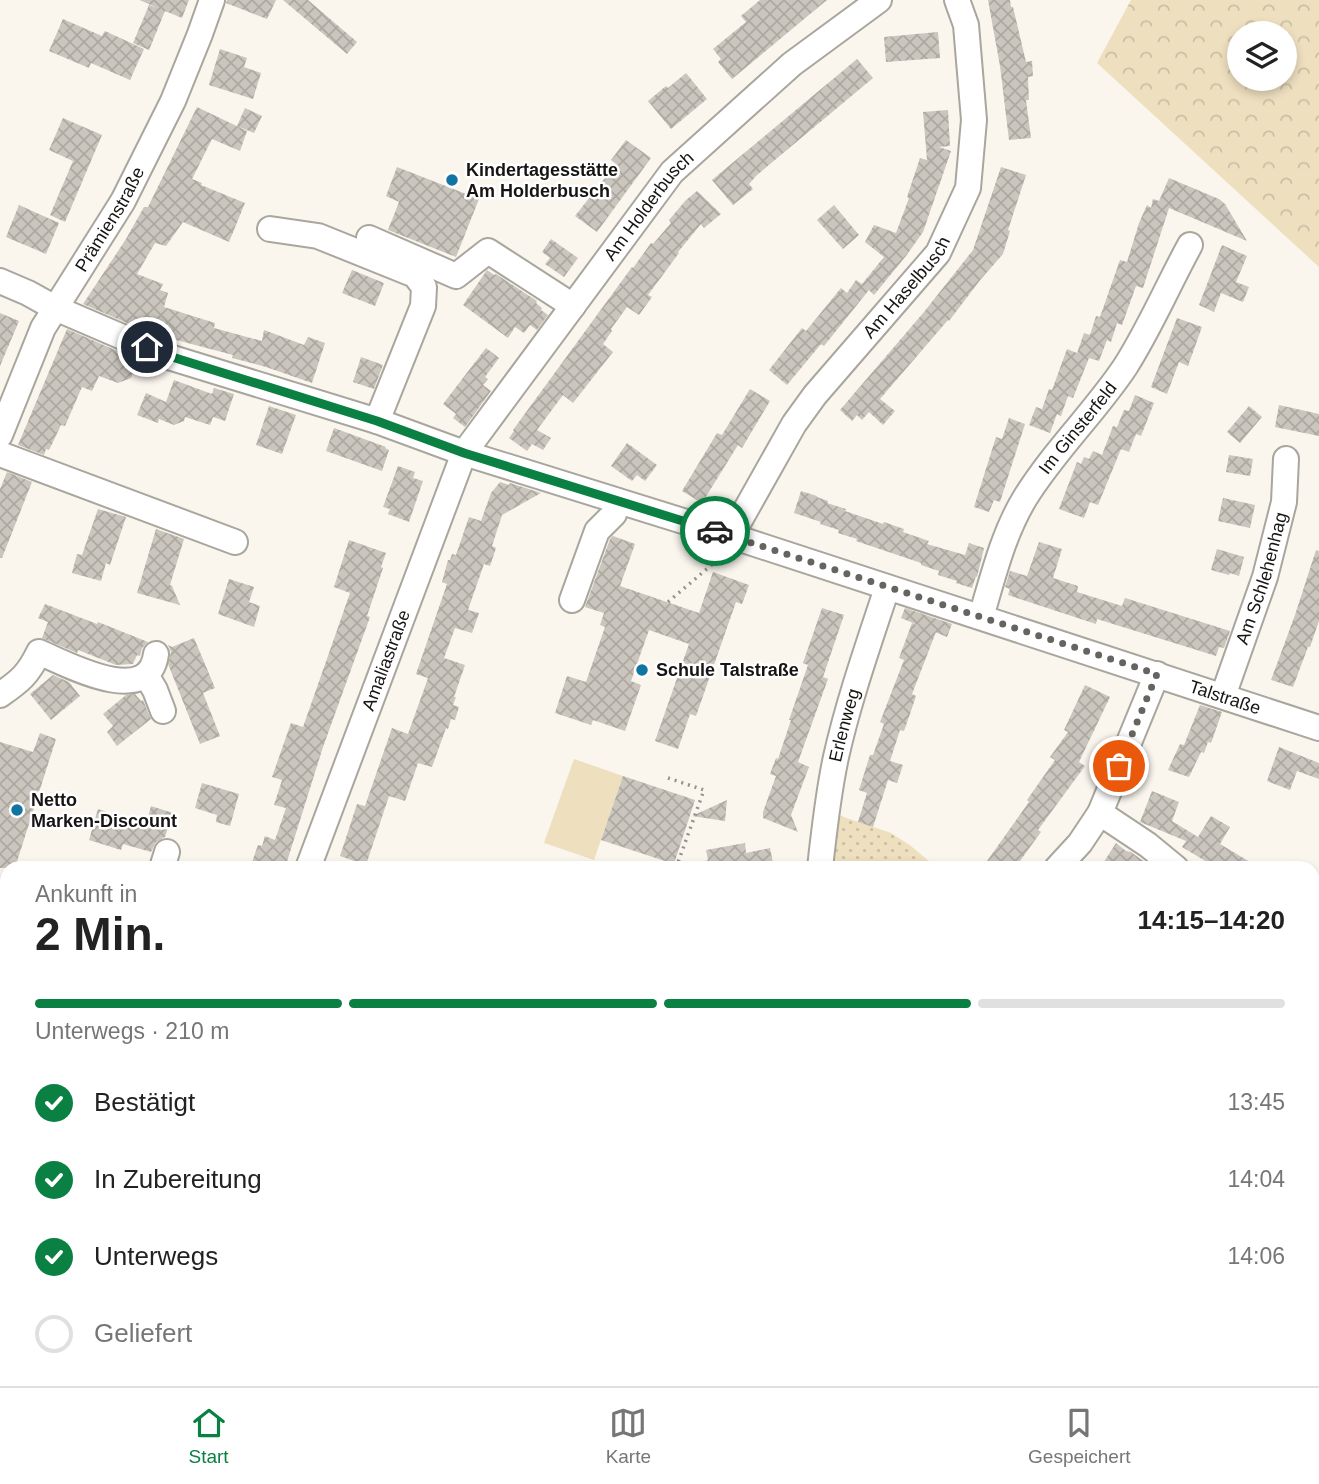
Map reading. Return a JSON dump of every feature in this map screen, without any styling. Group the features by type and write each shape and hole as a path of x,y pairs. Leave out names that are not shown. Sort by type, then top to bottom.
{"street":[{"name":"Prämienstraße","path":"0,435 43,328 123,201 173,101 212,0"},
{"name":"Am Holderbusch","path":"464,453 672,172 792,64 879,0"},
{"name":"Am Haselbusch","path":"731,536 794,425 815,395 938,253 968,188 974,120 966,25 957,0"},
{"path":"270,229 318,236 415,275 424,287 423,306 377,421"},
{"path":"369,237 456,276 488,251 573,306"},
{"name":"Im Ginsterfeld","path":"981,617 1000,553 1025,499 1123,369 1143,337 1190,245"},
{"name":"Talstraße","path":"0,281 55,308 169,356 377,421 464,453 731,536 1319,728"},
{"name":"Amaliastraße","path":"311,861 464,453"},
{"path":"0,454 235,542"},
{"name":"Am Schlehenhag","path":"1223,696 1268,564 1284,502 1286,459"},
{"path":"572,600 597,531 614,514 617,501"},
{"name":"Erlenweg","path":"821,861 836,756 887,587"},
{"path":"0,695 18,683 32,668 38,652 105,679 125,682 136,680 151,665 155,690 163,711"},
{"path":"1063,861 1080,843 1100,813 1157,674"},
{"path":"1100,813 1167,861"}],"path":[{"path":"668,602 729,550 731,536"},
{"path":"667,778 704,790 679,861"}],"green space":[{"path":"1131,0 1319,0 1319,267 1097,63"},
{"path":"574,759 623,776 594,860 544,843"},
{"path":"838,815 891,833 929,861 832,861"}],"building":[{"path":"140,0 189,0 182,18 165,11 149,50 133,43 149,5 157,8"},
{"path":"227,0 276,0 267,19 226,3"},
{"path":"283,0 308,0 357,42 347,54"},
{"path":"760,0 827,0 732,79 718,62 721,59 713,49 746,22 741,16"},
{"path":"988,0 1010,0 1026,62 1032,61 1033,76 1028,77 1029,100 1026,100 1031,138 1009,140"},
{"path":"63,19 102,36 105,31 144,49 130,80 91,63 89,68 49,51"},
{"path":"938,32 940,58 886,62 884,37"},
{"path":"220,49 247,58 244,67 261,73 253,99 209,85"},
{"path":"857,59 873,78 757,175 749,184 753,189 733,205 712,180"},
{"path":"686,73 707,99 671,129 648,101"},
{"path":"197,107 247,131 240,151 212,139 192,179 245,203 229,242 183,222 166,246 155,243 137,274 163,284 160,290 168,293 164,307 215,323 214,328 262,341 264,330 304,345 308,337 325,343 312,383 232,358 233,355 150,333 83,304 144,207 148,207"},
{"path":"245,108 262,116 254,133 237,126"},
{"path":"948,110 950,146 939,147 951,151 923,232 874,295 869,290 824,346 821,344 787,385 769,370 802,328 806,331 841,288 847,293 856,280 862,284 884,257 865,242 874,225 896,233 920,158 927,160 923,112"},
{"path":"63,118 102,135 65,222 50,215 73,161 49,150"},
{"path":"626,140 651,158 597,232 575,216 616,164 611,160"},
{"path":"397,167 479,199 456,257 388,230 399,202 386,196"},
{"path":"1001,167 1026,175 1003,254 949,321 880,399 895,411 883,425 869,412 862,420 857,415 852,421 840,410 973,250"},
{"path":"1169,178 1219,199 1225,204 1247,241 1169,208 1143,288 1136,286 1122,325 1117,323 1111,342 1107,340 1099,361 1089,358 1073,398 1068,396 1061,416 1057,414 1050,433 1029,425 1036,407 1042,409 1049,389 1052,390 1067,349 1077,353 1084,333 1090,335 1096,316 1100,317 1120,260 1127,262 1147,205 1151,208 1153,199 1159,201"},
{"path":"697,191 721,214 704,228 701,224 678,252 648,295 652,297 639,315 627,307 603,344 613,352 573,403 563,395 537,430 551,438 543,450 532,444 527,451 509,438 513,430 632,267 671,223 669,220 686,200"},
{"path":"19,205 59,223 46,254 6,237"},
{"path":"834,205 859,235 843,249 817,220"},
{"path":"551,239 578,258 564,277 545,264 550,258 542,252"},
{"path":"1222,245 1247,256 1236,282 1249,287 1243,302 1221,293 1214,312 1199,305"},
{"path":"352,270 384,283 375,306 342,293"},
{"path":"487,270 537,301 541,310 548,315 537,330 530,325 524,333 515,327 508,338 463,305"},
{"path":"0,313 19,321 0,366"},
{"path":"1177,318 1202,327 1188,366 1179,362 1167,394 1151,387"},
{"path":"67,329 138,360 131,378 118,383 99,376 92,391 82,387 65,426 61,425 44,455 18,445"},
{"path":"486,348 499,358 485,377 488,379 483,385 491,391 465,427 453,418 456,414 443,404"},
{"path":"361,357 383,365 374,389 353,382"},
{"path":"174,380 212,394 214,388 234,394 225,421 213,417 210,425 185,417 184,421 174,425 159,419 158,423 137,415 146,393 166,402"},
{"path":"750,389 770,401 742,448 738,445 702,503 682,491 717,433 722,435"},
{"path":"1135,395 1154,403 1141,436 1136,434 1129,452 1121,449 1098,505 1090,502 1084,518 1059,509 1077,462 1081,464 1084,457 1089,459 1093,451 1102,455 1113,426 1117,427 1124,410 1129,411"},
{"path":"1279,405 1319,414 1319,436 1275,427"},
{"path":"269,406 296,415 282,454 256,445"},
{"path":"1249,406 1262,417 1240,443 1227,432"},
{"path":"1009,418 1025,424 1000,502 994,500 989,512 974,507 996,437 1002,439"},
{"path":"334,428 386,447 389,450 382,471 326,451"},
{"path":"627,443 657,465 645,481 637,475 632,481 611,466"},
{"path":"1229,455 1253,459 1250,476 1226,472"},
{"path":"398,466 415,472 413,478 423,481 409,522 388,514 390,509 383,507"},
{"path":"7,472 32,482 0,558 0,489"},
{"path":"500,482 541,493 502,515 492,546 496,548 490,566 484,564 468,610 479,613 472,633 455,628 444,658 465,665 454,697 453,705 459,707 455,720 451,719 448,729 446,728 432,767 418,763 405,801 389,796 367,861 354,861 340,856 357,804 365,806 392,728 408,734 428,678 416,674 447,584 442,582 448,560 452,554 456,555 469,517 481,521 491,493"},
{"path":"801,491 846,509 845,511 904,529 903,532 929,541 927,544 965,555 969,543 984,548 972,588 938,575 939,571 921,563 856,541 857,539 838,533 839,530 794,513"},
{"path":"1223,498 1255,505 1250,528 1218,521"},
{"path":"98,509 126,517 110,565 106,563 101,581 72,573 77,554 82,555"},
{"path":"156,529 184,539 170,585 180,605 137,593"},
{"path":"613,536 635,544 620,586 699,613 713,572 749,585 742,604 736,602 696,716 690,714 678,749 655,741 689,644 649,630 631,681 641,685 625,731 593,720 591,725 555,713 567,676 586,682 605,627 600,625 604,613 585,607"},
{"path":"349,540 386,553 367,616 370,617 323,747 287,861 252,861 258,845 262,846 265,836 275,840 286,808 274,805 282,780 272,777 291,723 303,727 350,593 334,587"},
{"path":"1039,542 1062,549 1053,578 1078,586 1077,592 1122,606 1125,598 1230,631 1224,648 1219,647 1216,656 1097,619 1096,624 1008,595 1010,589 1005,587 1010,571 1027,576"},
{"path":"1217,549 1244,557 1239,576 1211,570"},
{"path":"1316,550 1319,551 1319,621 1293,687 1271,680"},
{"path":"229,579 254,587 249,602 260,606 254,627 218,614"},
{"path":"45,604 148,642 133,664 116,665 78,650 77,653 42,638 48,622 38,618"},
{"path":"822,608 844,615 823,677 828,679 798,762 809,767 791,815 798,832 763,818 763,812 776,776 770,774 791,720 808,665 803,663"},
{"path":"905,608 952,624 947,637 901,618"},
{"path":"912,623 936,632 912,694 916,696 904,731 900,730 890,761 903,765 897,783 888,780 873,827 858,822 867,793 859,790 870,755 873,755 884,724 880,722 904,660 899,658"},
{"path":"194,638 215,688 203,693 220,736 200,744 168,664 171,652 168,645 172,647"},
{"path":"53,675 69,682 80,696 51,720 30,694"},
{"path":"1085,685 1110,697 1079,762 1085,766 1038,830 1041,832 1020,861 987,861 1055,760 1050,757 1068,732 1064,730"},
{"path":"135,694 143,700 151,719 117,746 107,732 113,726 103,714 126,695"},
{"path":"1200,705 1222,712 1211,743 1208,742 1204,753 1201,752 1189,777 1168,770 1180,744 1184,745"},
{"name":"Netto Marken-Discount","path":"40,733 56,739 17,861 0,861 0,742 33,752"},
{"path":"1279,747 1319,763 1319,779 1297,771 1290,790 1267,781"},
{"path":"623,776 695,800 675,861 665,861 601,840"},
{"path":"202,783 239,794 230,826 216,822 217,815 195,808"},
{"path":"1152,791 1179,802 1172,821 1198,837 1211,816 1230,827 1220,844 1248,861 1205,861 1182,847 1186,841 1140,822"},
{"path":"727,800 725,821 692,816"},
{"path":"151,806 173,813 165,837 156,842 151,852 123,844 121,850 89,840 98,809 146,824"},
{"path":"745,843 746,853 770,848 773,861 706,861 706,850"},
{"path":"1116,843 1143,861 1104,861"}],"way so far":[{"path":"715,531 1157,674 1119,766"}],"place":[{"name":"Kindertagesstätte Am Holderbusch","path":"452,180"},
{"name":"Schule Talstraße","path":"642,670"},
{"name":"Netto Marken-Discount","path":"17,810"}],"route":[{"path":"147,347 377,421 464,453 715,531"}]}
